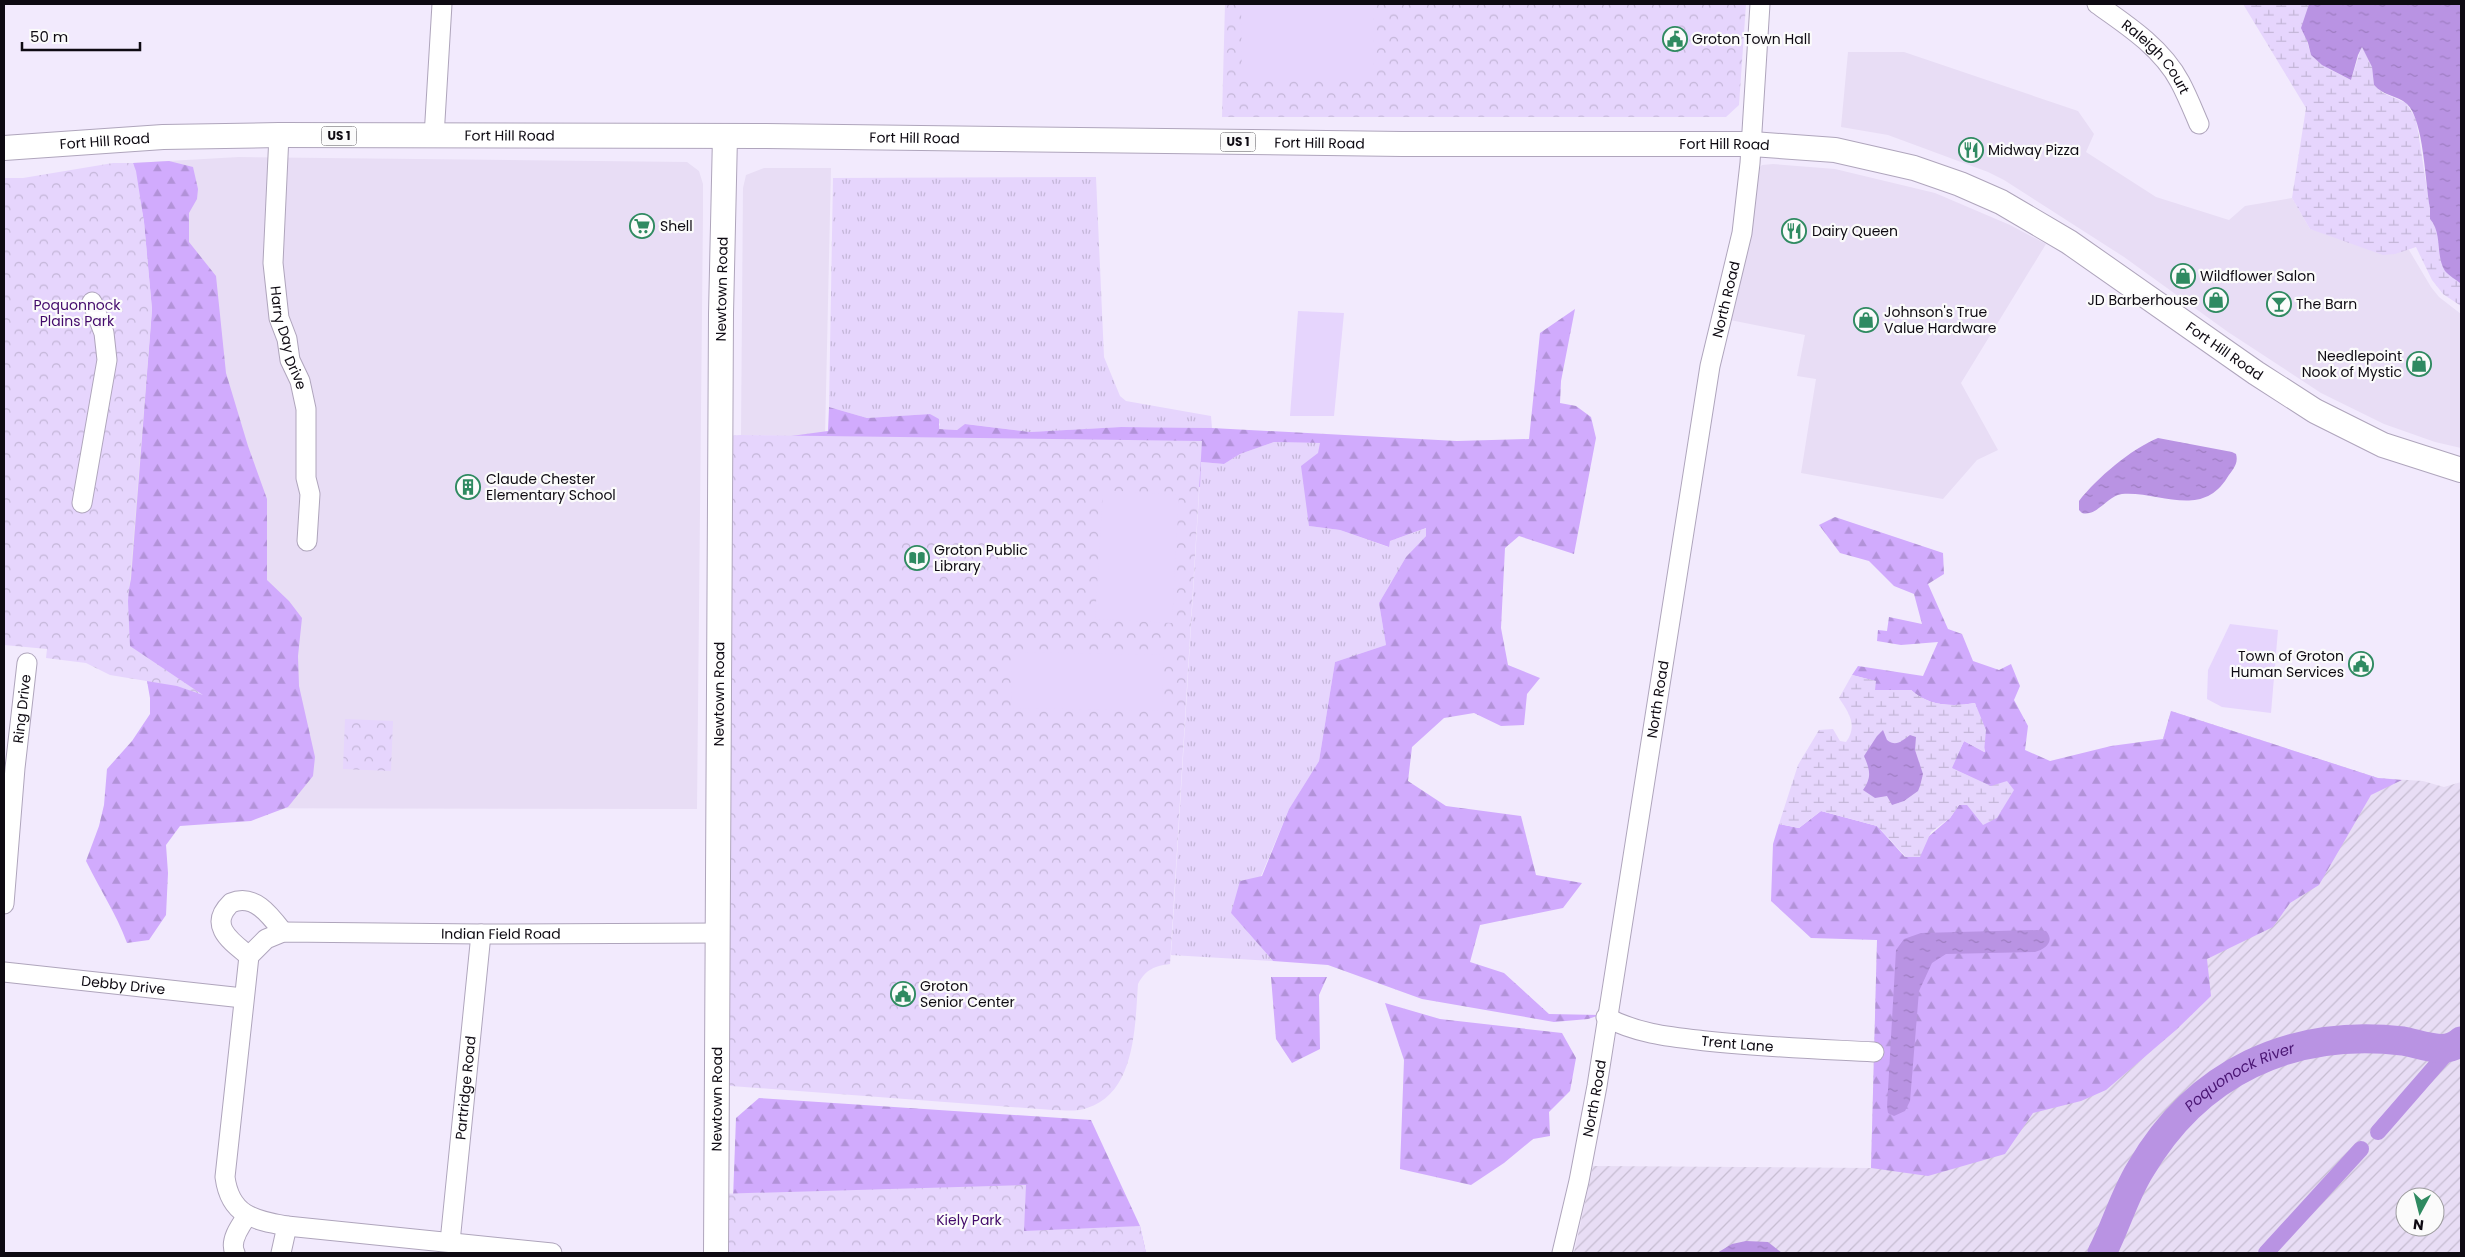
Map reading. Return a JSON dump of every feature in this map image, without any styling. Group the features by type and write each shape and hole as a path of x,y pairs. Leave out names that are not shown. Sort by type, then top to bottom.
{"main road":[{"name":"Fort Hill Road","path":"4,148 145,137 279,135 725,136 1402,144 1752,144 1819,148 1868,156 1929,173 1987,195 2054,232 2256,373 2315,411 2383,445 2461,470"},
{"name":"Newtown Road","path":"716,1253 721,324 725,136"}],"street":[{"path":"434,136 442,4"},
{"name":"North Road","path":"1562,1253 1584,1154 1710,366 1742,233 1752,144 1760,4"},
{"name":"Raleigh Court","path":"2097,4 2129,26 2155,49 2180,80 2199,124"},
{"name":"Harry Day Drive","path":"279,135 274,273 279,318 306,409 306,478 310,494 306,541"},
{"path":"82,504 107,360 107,343 92,302"},
{"name":"Ring Drive","path":"4,904 9,768 28,662"},
{"path":"283,932 267,912 254,902 246,900 231,903 222,915 223,932 230,942 249,956 225,1177 230,1199 247,1216 260,1221 287,1226 552,1253"},
{"name":"Indian Field Road","path":"249,956 266,938 283,932 481,934 719,933"},
{"name":"Partridge Road","path":"450,1242 481,934"},
{"name":"Debby Drive","path":"4,972 243,998"},
{"name":"Trent Lane","path":"1606,1017 1633,1029 1662,1036 1775,1047 1874,1052"},
{"path":"235,1253 232,1248 235,1236 247,1216"},
{"path":"281,1253 287,1226"}],"shaded area":[{"path":"1848,52 1904,52 2078,111 2094,134 2086,152 2156,197 2229,220 2245,206 2292,198 2310,229 2409,250 2439,297 2461,314 2461,448 2435,442 2384,424 2321,393 2228,332 2124,257 2004,180 1988,172 1888,135 1841,127"},
{"name":"Claude Chester Elementary School","path":"239,157 687,162 699,171 703,184 703,213 697,809 162,808 168,685 128,601 146,250 144,222 133,163"},
{"path":"1773,164 1835,169 1935,193 2010,225 2046,244 1961,383 1998,450 1977,460 1943,499 1801,473 1816,379 1797,376 1805,335 1730,320 1758,169 1762,165"},
{"path":"764,168 831,168 825,437 741,435 743,188 746,175"},
{"path":"2171,711 2378,778 2423,781 2444,787 2461,782 2461,1253 1574,1253 1593,1166 1871,1168 1878,908 2131,853"}],"green space":[{"path":"1225,4 1746,4 1739,105 1726,117 1222,117"},
{"path":"1241,4 1373,4 1373,77 1242,77"},
{"path":"2243,4 2309,4 2305,19 2305,30 2311,55 2329,69 2351,80 2362,46 2372,67 2374,85 2383,93 2406,103 2416,119 2430,208 2430,219 2437,228 2444,267 2461,284 2461,306 2443,294 2432,280 2416,247 2395,254 2383,255 2310,229 2292,198 2306,108"},
{"path":"169,161 193,167 198,189 197,199 189,213 189,242 216,276 226,373 248,446 267,499 267,580 289,601 302,618 298,656 299,686 315,757 313,776 288,807 251,821 180,826 166,845 168,873 166,915 149,940 127,943 86,861 99,826 104,805 107,769 132,741 150,714 147,681 114,660 131,579 152,310 144,222 133,163"},
{"name":"Poquonnock Plains Park","path":"113,163 133,163 136,171 144,222 152,309 128,601 130,646 203,695 177,686 110,675 86,663 46,658 47,649 4,645 4,178 23,178"},
{"path":"1096,177 1104,357 1120,396 1126,401 1211,416 1212,428 1121,427 1030,432 966,424 957,430 938,429 940,424 930,414 867,418 829,407 833,178"},
{"path":"1575,309 1561,381 1560,403 1576,406 1591,417 1596,438 1574,554 1519,536 1505,548 1501,628 1508,665 1540,678 1527,694 1524,725 1501,726 1474,713 1444,718 1412,747 1408,781 1446,806 1521,816 1536,875 1582,883 1563,908 1480,925 1470,962 1504,973 1549,1014 1600,1015 1588,1019 1554,1022 1422,999 1328,965 1273,961 1231,913 1240,881 1262,876 1289,809 1319,761 1335,662 1386,645 1379,603 1406,557 1426,536 1426,528 1390,541 1389,547 1340,530 1309,526 1301,466 1318,453 1320,443 1274,442 1240,454 1224,464 1201,462 1200,487 791,436 828,431 829,407 867,418 930,414 939,419 939,429 957,430 965,424 1030,432 1121,427 1212,428 1457,441 1529,439 1540,333"},
{"path":"1298,311 1344,313 1334,416 1290,416"},
{"path":"721,436 1202,441 1170,964 1151,969 1138,984 1136,1018 1130,1055 1124,1073 1115,1088 1103,1100 1083,1109 1053,1110 718,1085"},
{"path":"1274,442 1321,443 1309,526 1340,530 1388,547 1390,541 1427,528 1426,536 1406,557 1379,603 1386,645 1335,662 1319,761 1289,809 1261,876 1231,913 1273,961 1171,955 1201,462 1224,464 1240,454"},
{"path":"1103,490 1179,495 1172,623 1095,619"},
{"path":"1835,517 1943,553 1944,574 1928,584 1948,629 1962,634 1973,661 1999,670 2011,664 2020,686 2014,700 2028,726 2025,750 2050,761 2111,746 2163,739 2171,711 2378,778 2402,780 2371,795 2319,885 2290,903 2273,927 2207,959 2211,996 2176,1030 2106,1090 2081,1101 2033,1113 2005,1154 1928,1176 1871,1168 1877,940 1811,938 1771,901 1773,844 1779,824 1799,828 1821,811 1877,826 1905,857 1950,818 1959,805 1967,805 1991,787 1951,768 1964,741 1985,752 1975,703 1941,704 1925,699 1911,690 1874,690 1875,681 1852,675 1858,666 1923,676 1938,642 1901,645 1877,641 1878,630 1887,631 1889,617 1922,624 1914,594 1894,586 1869,561 1840,553 1819,525"},
{"path":"2230,624 2278,630 2271,713 2222,707 2207,699 2208,670"},
{"path":"1012,652 1164,655 1162,711 1011,708"},
{"path":"1852,675 1876,681 1875,690 1911,690 1925,699 1941,704 1975,703 1986,730 1984,752 1964,741 1952,768 1991,786 2007,781 2014,790 1997,818 1983,825 1967,805 1959,805 1950,818 1931,832 1920,857 1906,857 1877,826 1821,811 1799,828 1779,824 1798,765 1819,730 1833,729 1840,741 1846,742 1850,736 1851,720 1839,698"},
{"path":"345,719 393,721 391,771 343,769"},
{"path":"1271,977 1327,977 1319,995 1320,1049 1292,1063 1276,1039"},
{"path":"1385,1003 1440,1019 1562,1033 1576,1058 1570,1091 1549,1112 1550,1136 1533,1139 1504,1163 1471,1185 1400,1169 1404,1060"},
{"path":"759,1098 1091,1120 1140,1226 1146,1253 731,1253 736,1118"},
{"name":"Kiely Park","path":"1026,1185 1024,1231 1140,1226 1146,1253 716,1253 716,1194"}],"water":[{"path":"2309,4 2461,4 2461,284 2445,271 2440,258 2438,238 2430,219 2423,153 2413,112 2403,101 2378,89 2374,85 2372,67 2362,47 2351,80 2322,65 2311,55 2301,28"},
{"path":"2158,438 2232,452 2236,454 2236,464 2217,490 2205,497 2179,500 2122,494 2112,498 2092,512 2082,513 2079,510 2079,501 2105,474 2137,449"},
{"path":"1883,730 1887,740 1893,743 1899,742 1910,735 1916,737 1915,750 1923,774 1918,791 1904,801 1892,805 1887,796 1875,798 1863,790 1869,777 1868,765 1864,756"},
{"path":"2046,931 2050,938 2046,947 2035,952 1946,954 1932,963 1919,991 1910,1101 1905,1111 1894,1116 1888,1113 1896,950 1904,939 1921,933"},
{"path":"1746,1241 1768,1242 1782,1253 1717,1253 1732,1244"}],"waterway":[{"name":"Poquonock River","path":"2102,1253 2134,1180 2163,1136 2189,1107 2219,1083 2251,1064 2286,1050 2323,1042 2362,1039 2403,1041 2433,1048 2448,1048 2461,1041"},
{"path":"2378,1132 2452,1047"},
{"path":"2266,1253 2361,1149"}],"place":[{"name":"Groton Town Hall","path":"1675,39"},
{"name":"Midway Pizza","path":"1971,150"},
{"name":"Shell","path":"642,226"},
{"name":"Dairy Queen","path":"1794,231"},
{"name":"Wildflower Salon","path":"2183,276"},
{"name":"JD Barberhouse","path":"2216,300"},
{"name":"The Barn","path":"2279,304"},
{"name":"Johnson's True Value Hardware","path":"1866,320"},
{"name":"Needlepoint Nook of Mystic","path":"2419,364"},
{"name":"Claude Chester Elementary School","path":"468,487"},
{"name":"Groton Public Library","path":"917,558"},
{"name":"Town of Groton Human Services","path":"2361,664"},
{"name":"Groton Senior Center","path":"903,994"}]}
